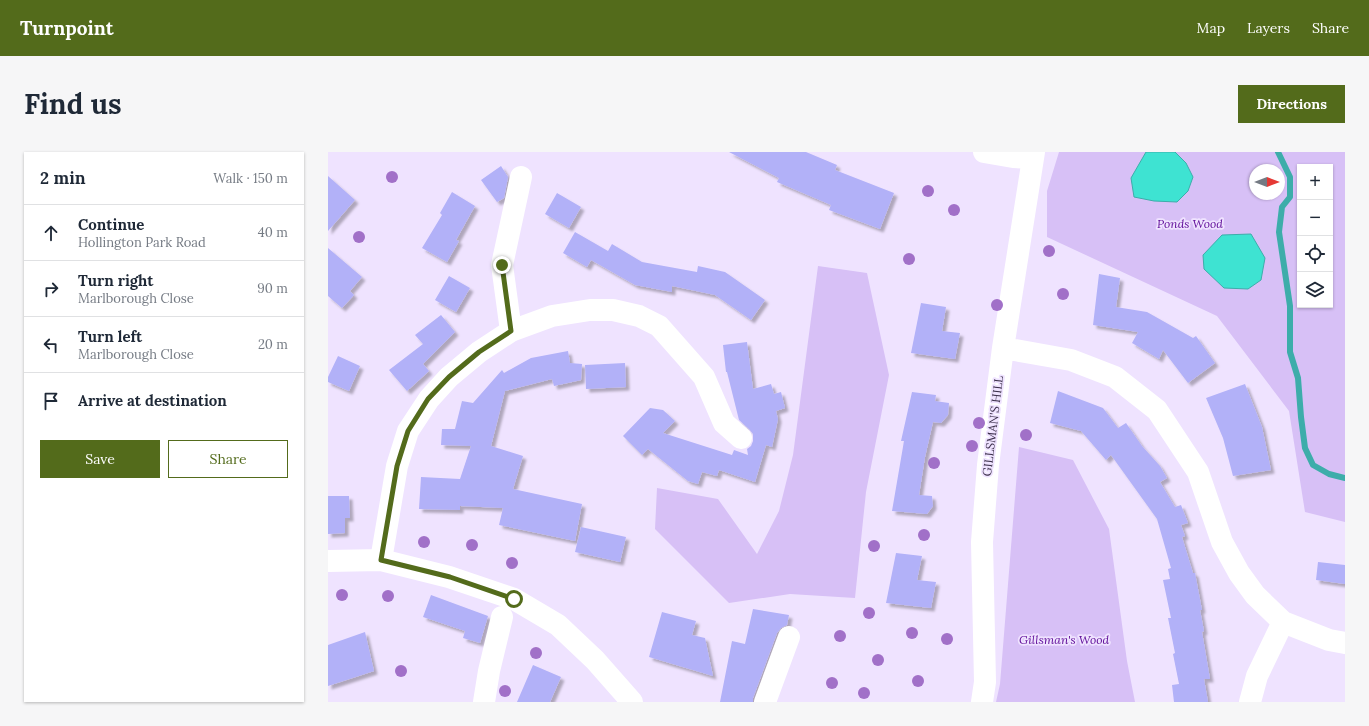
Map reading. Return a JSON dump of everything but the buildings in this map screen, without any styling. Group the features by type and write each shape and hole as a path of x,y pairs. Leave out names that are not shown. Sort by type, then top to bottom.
{"street":[{"path":"984,152 1013,157 1034,155"},
{"name":"GILLSMAN'S HILL","path":"982,702 985,682 982,542 988,466 1003,348 1034,155"},
{"path":"511,331 502,265 522,178"},
{"path":"381,560 397,466 408,431 428,399 449,377 479,352 511,331 552,316 590,310 613,310 639,316 659,326 704,378 724,423 741,438"},
{"path":"1003,348 1071,360 1115,377 1157,410 1198,472 1222,542 1239,574 1255,595 1283,622 1329,640 1345,643"},
{"path":"328,561 381,560 450,577 514,599 558,625 595,660 632,702"},
{"path":"484,702 489,671 502,617"},
{"path":"1250,702 1258,676 1283,622"},
{"path":"765,702 789,637"}],"green space":[{"name":"Ponds Wood","path":"1059,152 1345,152 1345,522 1305,512 1289,411 1217,316 1047,237 1047,191"},
{"path":"818,266 867,273 889,375 866,492 855,598 790,594 729,603 655,529 657,488 718,499 757,554 779,511 793,455"},
{"name":"Gillsman's Wood","path":"1019,447 1073,460 1109,529 1127,661 1135,702 996,702 1000,684"}],"shaded area":[{"path":"1146,152 1175,152 1186,163 1193,177 1188,191 1177,202 1154,201 1134,197 1131,178"},
{"path":"1251,234 1265,258 1261,280 1248,289 1224,288 1204,269 1203,255 1222,235"}],"waterway":[{"path":"1278,152 1290,177 1290,197 1282,207 1279,232 1290,306 1290,352 1298,378 1305,448 1313,465 1329,474 1345,478"}],"route":[{"path":"502,265 511,331 479,352 449,377 428,399 408,431 397,466 381,560 450,577 514,599"}]}
